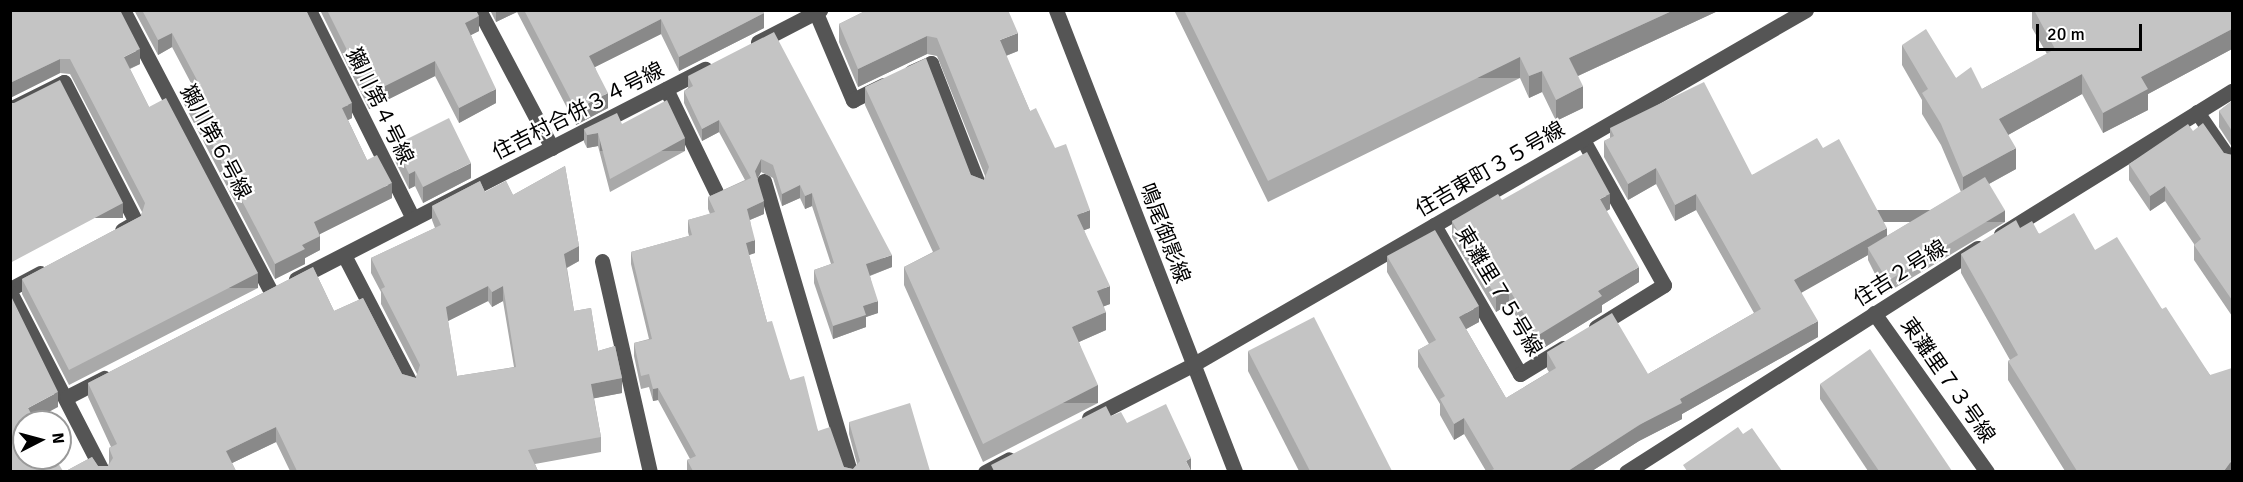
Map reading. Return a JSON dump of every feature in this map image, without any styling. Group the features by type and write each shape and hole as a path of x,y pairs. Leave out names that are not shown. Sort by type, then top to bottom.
{"street":[{"name":"獺川第６号線","path":"123,10 266,295"},
{"name":"獺川第４号線","path":"309,10 413,219"},
{"path":"479,10 552,148"},
{"name":"鳴尾御影線","path":"1056,10 1235,471"},
{"name":"住吉東町３５号線","path":"1079,423 1194,364 1806,10"},
{"path":"746,48 818,11 853,100 931,63 980,189"},
{"name":"住吉村合併３４号線","path":"266,295 716,63"},
{"path":"10,109 64,82 136,222 105,239"},
{"path":"666,89 716,192"},
{"name":"住吉２号線","path":"1626,471 1874,313 2232,91"},
{"path":"2197,112 2232,163"},
{"name":"東灘里７５号線","path":"1434,225 1520,374 1664,285 1583,140"},
{"path":"765,181 850,471"},
{"path":"344,255 411,384"},
{"path":"602,261 650,471"},
{"path":"52,267 10,291 67,397 103,471"},
{"name":"東灘里７３号線","path":"1874,313 1987,471"},
{"path":"67,397 118,371"},
{"path":"985,471 1027,450"}],"building":[{"path":"10,10 120,10 140,49 124,57 149,107 166,98 258,273 69,370 22,279 141,216 145,203 70,59 60,59 10,83"},
{"path":"142,10 306,10 352,103 342,108 367,160 377,155 392,183 314,222 320,236 302,245 305,249 275,264 184,90 198,82 172,33 158,40"},
{"path":"327,10 476,10 479,16 465,23 496,89 459,108 435,61 369,94"},
{"path":"524,10 763,10 764,13 679,57 661,19 589,56 608,93 576,110"},
{"path":"867,10 1008,10 1018,33 1000,40 1030,111 1036,108 1055,148 1066,144 1090,210 1077,215 1110,286 1097,291 1106,312 1072,327 1098,385 983,444 904,267 940,249 865,87 926,58 971,175 984,180 989,167 937,38 927,36 858,69 839,24"},
{"path":"1184,10 1674,10 1569,58 1583,86 1556,100 1542,71 1529,76 1520,57 1268,181"},
{"path":"2034,10 2232,10 2232,29 2141,77 2148,89 2103,113 2082,74 1999,119 2016,148 1963,177 1941,124 1922,93 1928,89 1902,45 1926,29 1956,78 1971,67 1982,89 2055,49"},
{"path":"774,32 892,255 866,264 878,301 863,306 866,315 833,326 814,270 834,263 812,193 805,196 800,185 782,194 773,165 761,159 755,171 764,201 747,209 755,240 746,243 767,322 772,321 790,380 804,376 818,431 830,427 844,467 853,469 860,461 849,422 910,403 930,471 693,471 687,460 696,456 658,388 653,389 649,374 641,376 634,343 652,339 631,252 692,235 688,220 715,212 708,197 751,178 719,120 702,129 684,91 693,86 688,76"},
{"path":"60,80 123,203 10,263 10,103"},
{"path":"1704,82 1752,175 1817,138 1823,148 1839,139 1887,228 1794,280 1818,321 1680,399 1682,403 1639,425 1568,471 1490,471 1494,469 1464,418 1454,424 1440,399 1445,396 1418,350 1436,340 1387,256 1435,230 1479,306 1459,317 1506,398 1556,368 1547,352 1612,313 1648,374 1761,309 1696,194 1675,205 1656,168 1628,184 1604,141 1614,136 1610,128"},
{"path":"667,100 685,138 610,179 598,133 587,135 584,129 617,113 622,124"},
{"path":"2232,101 2232,131 2219,111"},
{"path":"449,118 471,163 423,187 415,171 409,174 395,145"},
{"path":"2203,123 2224,153 2232,155 2232,300 2194,245 2201,239 2165,186 2150,196 2129,164 2188,124 2193,131"},
{"path":"1587,152 1610,194 1600,199 1639,267 1598,291 1602,296 1537,336 1509,289 1496,297 1452,221 1498,194 1502,200"},
{"path":"565,166 579,246 564,254 574,311 591,308 598,351 615,346 622,378 591,384 601,437 528,450 538,471 297,471 276,427 226,451 236,471 66,471 72,470 72,468 92,457 98,466 108,466 113,458 109,448 117,444 88,383 313,267 334,311 363,298 402,374 416,378 420,365 381,289 385,287 371,258 441,225 432,206 480,181 485,192 506,181 513,195","holes":["488,286 492,292 503,286 516,367 457,376 446,307"]},
{"path":"1985,177 2005,210 1888,281 1868,248"},
{"path":"2074,213 2095,250 2117,237 2162,309 2166,307 2210,375 2232,368 2232,460 2224,471 2077,471 2008,361 2018,355 1961,254 2016,220 2020,228 2032,221 2039,234"},
{"path":"10,294 58,392 28,408 29,410 12,410 12,470 63,471 10,471"},
{"path":"1314,317 1392,471 1310,471 1248,351"},
{"path":"1870,349 1952,471 1879,471 1820,384"},
{"path":"1166,404 1191,458 1186,461 1191,471 994,471 991,465 1106,406 1111,416 1121,412 1127,423"},
{"path":"1738,427 1743,434 1752,428 1782,471 1687,471 1683,465"}]}
